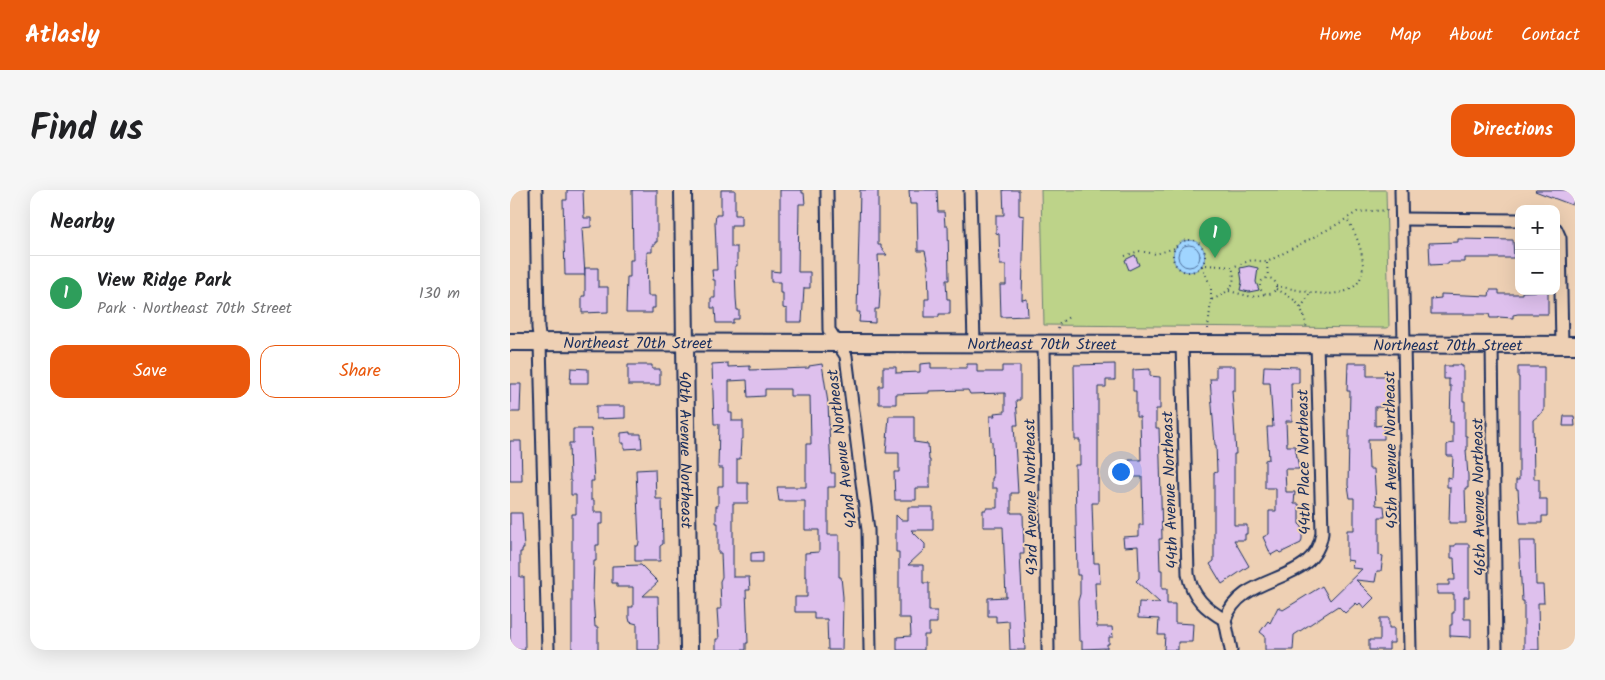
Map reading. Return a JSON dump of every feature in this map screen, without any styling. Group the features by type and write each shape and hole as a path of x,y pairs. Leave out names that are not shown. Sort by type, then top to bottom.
{"street":[{"path":"536,190 538,328 540,343 548,650"},
{"name":"40th Avenue Northeast","path":"683,190 689,650"},
{"name":"42nd Avenue Northeast","path":"827,190 829,330 846,356 868,530 870,650"},
{"path":"970,190 974,343"},
{"name":"45th Avenue Northeast","path":"1401,190 1410,650"},
{"path":"1402,214 1515,220"},
{"path":"1560,238 1569,345"},
{"name":"Northeast 70th Street","path":"510,342 1569,345"},
{"name":"44th Avenue Northeast","path":"1182,343 1189,584 1199,601 1225,620"},
{"name":"44th Place Northeast","path":"1225,620 1228,611 1241,596 1258,585 1303,566 1313,558 1319,546 1322,533 1317,343"},
{"name":"43rd Avenue Northeast","path":"1044,344 1048,650"},
{"name":"46th Avenue Northeast","path":"1492,345 1496,650"},
{"path":"1225,620 1231,650"}],"path":[{"path":"1175,248 1174,258 1178,267 1182,269 1197,270 1207,265 1232,267 1248,260 1267,262 1359,212 1402,214"},
{"path":"1276,288 1310,292 1342,292 1352,288 1360,279 1364,265 1362,250 1347,219"},
{"path":"1126,256 1139,251 1156,254 1175,248 1187,240 1196,242 1203,248 1202,266 1211,287 1208,343"},
{"path":"1267,262 1268,278"},
{"path":"1211,300 1229,291 1234,277 1232,267"},
{"path":"1268,278 1274,280 1276,288 1294,300 1301,308 1307,329"},
{"path":"1265,294 1260,289 1260,283 1268,278"},
{"path":"1229,291 1252,297 1271,294 1276,288"},
{"path":"1301,308 1310,292"},
{"path":"1058,330 1060,323 1068,317"}],"green space":[{"path":"1041,190 1386,190 1389,327 1044,325"}],"water":[{"path":"1189,240 1200,245 1205,256 1200,267 1189,272 1178,267 1173,256 1178,245"}],"building":[{"path":"567,190 583,190 584,218 591,218 591,227 582,228 585,275 565,275 563,200 567,200"},
{"path":"632,190 657,190 657,242 655,242 655,245 652,245 652,252 647,252 648,296 655,296 655,308 652,308 652,313 626,313 627,277 630,277 630,260 633,260"},
{"path":"721,190 735,190 735,215 741,215 741,225 731,225 731,247 737,247 737,266 735,266 736,298 737,310 739,310 739,319 733,319 733,323 716,323 715,308 711,308 711,298 715,298 715,280 713,280 712,270 717,270 715,222 716,215 721,215"},
{"path":"780,190 802,190 802,193 804,193 805,204 799,204 798,272 810,272 810,288 804,288 802,322 787,322 787,309 783,308 783,293 780,293 780,282 771,282 771,271 780,272"},
{"path":"860,190 878,190 878,245 881,245 881,248 887,255 878,255 880,294 879,309 875,309 875,323 859,322 860,312 857,312"},
{"path":"909,190 937,190 938,212 944,212 945,226 948,226 949,280 946,280 947,299 950,299 950,314 939,314 939,317 925,317 925,299 929,299 928,265 925,251 918,251 917,204 910,204"},
{"path":"1003,190 1019,190 1019,215 1024,216 1022,300 1027,299 1028,316 1001,317 1000,285 1006,285 1006,265 1000,265 996,215 1004,215"},
{"path":"1536,190 1575,190 1575,198 1572,205"},
{"path":"1458,239 1513,240 1514,258 1465,258 1465,262 1430,265 1429,243 1458,242"},
{"path":"1135,255 1139,265 1129,270 1125,260"},
{"path":"1249,266 1258,268 1256,282 1259,290 1249,292 1240,290 1242,282 1240,268"},
{"path":"585,268 598,268 598,287 608,287 608,312 582,313 582,296 585,296"},
{"path":"1490,290 1499,290 1499,294 1548,295 1548,314 1518,314 1513,315 1513,318 1490,318 1489,314 1431,314 1431,299 1441,298 1441,294 1489,296"},
{"path":"728,363 728,367 750,366 750,370 809,368 809,366 822,364 828,403 831,473 835,473 835,487 828,487 828,535 839,535 839,577 841,577 843,597 842,650 828,650 827,619 814,619 814,612 795,612 795,597 807,597 805,553 819,552 819,530 805,530 805,501 779,501 777,487 806,487 806,444 811,444 810,396 790,396 790,389 765,389 765,396 748,397 747,380 729,381 729,413 732,413 732,421 743,421 740,459 737,459 737,483 748,483 748,503 733,503 733,577 749,577 750,590 746,590 748,643 746,643 746,650 716,650 716,639 719,639 717,609 721,609 720,581 722,577 721,553 718,553 716,506 718,506 718,486 723,486 723,468 718,468 719,424 714,424 712,364"},
{"path":"931,363 931,368 967,368 967,364 977,364 977,372 1002,372 1002,366 1020,366 1020,400 1016,400 1018,425 1014,425 1018,493 1011,493 1011,513 1023,513 1024,554 1020,554 1025,650 1010,650 1009,621 996,622 996,616 988,616 988,598 1006,597 1003,527 983,527 983,510 986,510 986,508 997,508 997,488 992,488 990,416 995,416 994,413 1005,412 1005,393 970,394 968,390 929,391 929,393 896,394 896,404 879,404 879,386 883,386 883,367 896,367 896,373 920,372 920,364"},
{"path":"1348,363 1367,363 1367,376 1387,376 1387,407 1375,407 1375,426 1384,425 1384,439 1368,439 1369,469 1374,469 1376,505 1384,506 1385,517 1379,517 1379,555 1383,556 1381,571 1377,571 1375,582 1356,580 1374,598 1364,608 1360,603 1358,605 1356,603 1345,613 1338,606 1294,635 1293,650 1265,650 1265,636 1260,632 1268,621 1270,623 1278,607 1283,610 1322,586 1330,600 1362,569 1352,568 1353,561 1347,560 1347,530 1354,530 1354,498 1350,498 1348,485 1350,391 1347,391"},
{"path":"1115,364 1115,380 1106,380 1106,387 1098,387 1098,503 1092,503 1094,563 1099,563 1100,583 1095,583 1097,627 1112,627 1113,637 1109,637 1107,648 1082,649 1082,641 1079,641 1078,601 1080,575 1077,575 1075,465 1080,465 1080,440 1075,440 1074,365"},
{"path":"628,365 652,365 652,369 660,369 660,385 628,385"},
{"path":"1216,366 1235,366 1235,390 1232,390 1236,454 1234,454 1234,525 1247,525 1247,534 1245,534 1245,540 1234,540 1249,566 1222,584 1210,564 1214,561 1214,473 1217,472 1210,379 1216,379"},
{"path":"1264,366 1299,367 1299,383 1291,383 1292,421 1286,421 1287,446 1295,446 1299,469 1285,469 1286,492 1295,492 1294,504 1299,504 1299,524 1302,527 1302,539 1301,543 1271,555 1263,537 1269,534 1269,511 1276,511 1276,488 1265,488 1265,460 1269,459 1267,427 1273,427 1270,383 1263,383"},
{"path":"1444,366 1463,366 1463,401 1465,401 1468,476 1468,488 1465,488 1466,523 1449,523 1450,487 1447,487 1447,477 1452,478 1453,456 1447,456 1447,445 1453,443 1453,422 1450,422 1451,386 1449,386 1449,379 1444,379"},
{"path":"1518,367 1544,367 1544,411 1533,420 1534,479 1539,479 1539,499 1547,499 1547,516 1542,516 1542,523 1520,523 1518,489 1516,489 1516,480 1519,480"},
{"path":"571,368 588,369 588,383 570,383"},
{"path":"1150,369 1150,376 1160,377 1160,409 1156,409 1156,428 1159,428 1162,539 1159,539 1162,589 1167,589 1167,604 1175,604 1175,623 1193,624 1192,642 1178,642 1178,650 1164,650 1165,635 1158,635 1159,619 1138,618 1139,602 1160,603 1136,581 1139,578 1138,546 1124,547 1123,537 1139,536 1139,525 1143,525 1142,477 1129,477 1129,460 1141,460 1140,417 1136,417 1136,391 1133,391 1133,370"},
{"path":"510,384 521,384 520,412 510,412"},
{"path":"596,406 625,406 625,418 596,419"},
{"path":"889,416 914,416 914,442 928,444 930,488 916,488 916,500 895,500 894,472 899,472 899,453 886,453"},
{"path":"1564,416 1574,416 1575,426 1563,426"},
{"path":"573,429 591,429 594,481 591,481 591,500 594,500 594,512 603,512 603,524 599,524 599,545 596,545 596,561 594,561 593,596 595,627 598,627 598,650 572,650 572,514 576,514 576,495 571,495 569,443 573,443"},
{"path":"630,432 630,434 641,434 642,448 624,449 624,443 621,443 621,433"},
{"path":"510,441 521,441 522,481 510,481"},
{"path":"655,469 656,499 662,499 663,544 660,546 660,561 635,561 635,546 638,546 639,542 636,470"},
{"path":"908,507 933,507 933,530 911,530 925,544 925,549 908,565 923,565 923,583 929,583 929,611 937,611 937,623 929,623 929,635 924,635 924,650 897,650 897,637 911,636 910,618 899,618 899,552 896,552 896,515 901,520 908,520"},
{"path":"510,513 522,513 524,549 520,552 520,577 524,577 525,650 510,650"},
{"path":"1519,541 1535,541 1536,585 1543,585 1544,603 1538,603 1539,650 1524,650 1524,601 1522,601"},
{"path":"1455,544 1469,544 1469,597 1464,597 1464,619 1471,619 1471,637 1450,636 1452,613 1454,613 1454,594 1437,594 1437,585 1449,585 1449,580 1455,580 1454,558 1451,558 1451,546 1455,546"},
{"path":"763,552 763,562 751,562 751,553"},
{"path":"641,565 658,582 643,596 658,596 659,650 637,650 637,624 630,622 629,618 629,607 633,607 633,587 617,587 617,583 612,583 612,566"},
{"path":"1380,618 1389,618 1389,628 1394,628 1394,643 1389,643 1389,650 1369,650 1369,640 1380,640"}],"place":[{"name":"View Ridge Park","path":"1215,258"}]}
